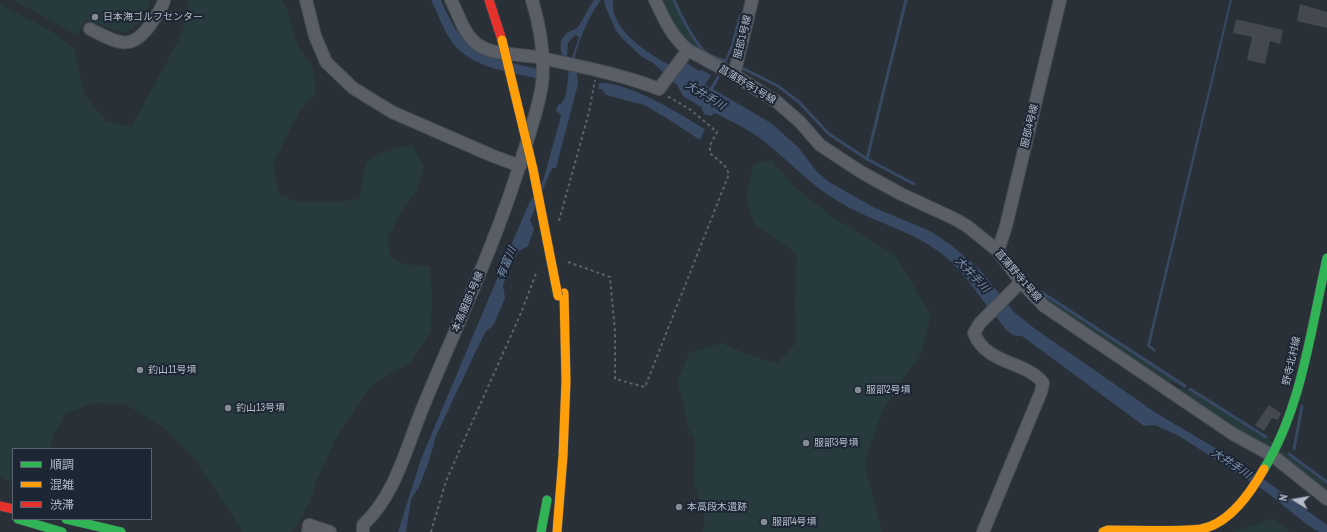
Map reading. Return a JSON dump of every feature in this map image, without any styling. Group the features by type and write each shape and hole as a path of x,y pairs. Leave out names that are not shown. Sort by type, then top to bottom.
{"main road":[{"path":"489,0 505,39"},
{"path":"495,0 505,39 561,294 566,381 563,456 557,532"},
{"name":"野寺北村線","path":"1103,532 1108,530 1185,531 1204,529 1217,523 1244,498 1271,460 1293,409 1327,258"},
{"path":"554,461 560,383 561,294"},
{"path":"533,532 547,490 541,532"},
{"path":"551,532 558,508"},
{"path":"1,509 12,509"},
{"path":"1,509 12,517"},
{"path":"21,520 62,532"},
{"path":"54,520 98,532"},
{"path":"70,520 121,532"}],"street":[{"path":"90,29 114,41 127,43 134,41 146,31 164,0"},
{"path":"306,0 315,36 326,62 352,88 392,112 428,126 493,156 520,166"},
{"path":"451,0 467,34 488,50 498,53 546,59 661,86 687,52"},
{"name":"本高服部1号線","path":"360,530 381,505 393,484 423,407 475,286 520,166 536,110 546,59 532,0"},
{"name":"菖蒲野寺1号線","path":"655,0 666,23 687,52 734,74 777,102 800,122 820,145 855,168 901,194 955,219 998,251 1017,286 1068,324 1327,499"},
{"name":"服部1号線","path":"734,74 752,0"},
{"name":"服部4号線","path":"998,251 1006,226 1060,0"},
{"path":"982,532 1041,392 1043,383 1038,377 1000,360 977,342 974,333 980,323 1017,286"},
{"path":"308,532 310,525 330,532"}],"path":[{"path":"564,261 610,277 615,332 615,379 645,387 729,174 724,166 710,152 710,145 717,132 691,110 676,102 661,86"},
{"path":"431,532 446,481 504,348"}],"green space":[{"name":"日本海ゴルフセンター","path":"12,0 150,0 147,12 139,24 124,33 86,20 78,35"},
{"path":"189,0 282,0 288,11 296,43 313,69 316,93 299,111 273,163 279,195 300,202 341,202 359,198 366,162 394,148 413,146 424,167 416,192 400,213 388,237 390,257 403,264 429,266 432,292 431,331 411,362 373,384 340,430 317,479 309,504 295,528 290,532 243,532 192,456 164,428 125,404 93,403 65,414 52,438 51,448 12,448 12,482 0,476 0,4 51,31 74,48 84,94 106,121 131,127 182,34"},
{"path":"658,0 673,0 686,27 699,47 709,56 731,65 728,67 688,47"},
{"path":"772,160 797,189 831,216 895,255 931,315 921,355 904,377 882,413 864,463 882,532 702,532 705,526 702,508 694,484 695,439 688,428 677,383 689,353 721,343 746,354 777,363 796,343 795,300 797,254 755,225 746,201 753,164"},
{"path":"1002,251 1040,292 1183,386 1151,377 1045,304"},
{"path":"1161,383 1189,390 1274,443 1268,449"},
{"path":"1282,451 1327,484 1327,495 1279,458"},
{"path":"1273,518 1290,532 1234,532"}],"water":[{"path":"431,0 441,0 450,19 468,44 489,56 538,69 536,78 502,71 479,63 469,57 452,42 443,27"},
{"name":"有富川","path":"594,0 601,0 589,20 578,46 575,60 578,84 556,168 552,168 530,220 534,229 528,246 519,251 513,261 503,285 505,298 493,326 486,331 477,349 436,436 429,461 419,487 411,499 406,532 398,532 421,459 529,203 543,181 561,116 556,111 558,105 562,103 566,95 569,69 561,52 562,39 567,33 578,26","holes":["575,35 579,37 572,58 567,57 568,43"]},
{"name":"大井手川","path":"604,0 613,0 613,11 617,21 623,30 641,47 670,65 684,61 699,71 702,70 711,75 705,85 710,88 717,76 720,77 713,89 771,123 798,147 817,172 829,182 875,208 930,231 951,245 979,269 1014,312 1034,328 1156,413 1244,465 1327,525 1327,532 1319,532 1306,524 1268,493 1179,436 1155,425 1144,426 1022,336 1010,333 961,273 936,249 923,241 868,217 830,197 765,142 748,130 715,113 711,116 704,114 701,107 683,96 677,85 652,62 642,57 622,38 615,29"},
{"path":"1230,0 1232,0 1150,345 1156,350 1155,352 1147,346"},
{"path":"739,15 741,15 733,48 726,62 725,60 731,45"},
{"path":"599,83 624,87 668,107 705,129 700,140 644,105 606,95 602,89 598,89"}],"building":[{"path":"1300,4 1327,12 1327,28 1297,21"},
{"path":"1236,19 1283,30 1280,44 1270,41 1265,64 1247,60 1252,37 1233,33"},
{"path":"1269,405 1281,413 1278,420 1272,418 1264,431 1255,425"}],"waterway":[{"path":"674,0 686,26 702,49 710,55 725,61"},
{"path":"867,159 906,0"},
{"path":"742,68 778,86 799,102 829,134 867,159 914,184"},
{"path":"1041,292 1185,386"},
{"path":"1190,389 1266,437"},
{"path":"1294,449 1302,406"},
{"path":"1289,454 1327,482"}],"traffic: fast":[{"path":"1264,469 1288,420 1304,366 1327,258"},
{"path":"541,532 547,500"},
{"path":"21,520 62,532"},
{"path":"70,520 121,532"}],"traffic: slow":[{"path":"502,40 533,169 558,296"},
{"path":"557,532 563,456 566,381 564,293"},
{"path":"1103,532 1108,530 1190,530 1212,526 1221,521 1238,506 1246,497 1264,469"}],"traffic: jam":[{"path":"489,0 502,40"},
{"path":"0,506 12,509"}],"place":[{"name":"日本海ゴルフセンター","path":"95,17"},
{"name":"釣山11号墳","path":"140,370"},
{"name":"服部2号墳","path":"858,390"},
{"name":"釣山13号墳","path":"228,408"},
{"name":"服部3号墳","path":"806,443"},
{"name":"本高段木遺跡","path":"679,507"},
{"name":"服部4号墳","path":"764,522"}]}
